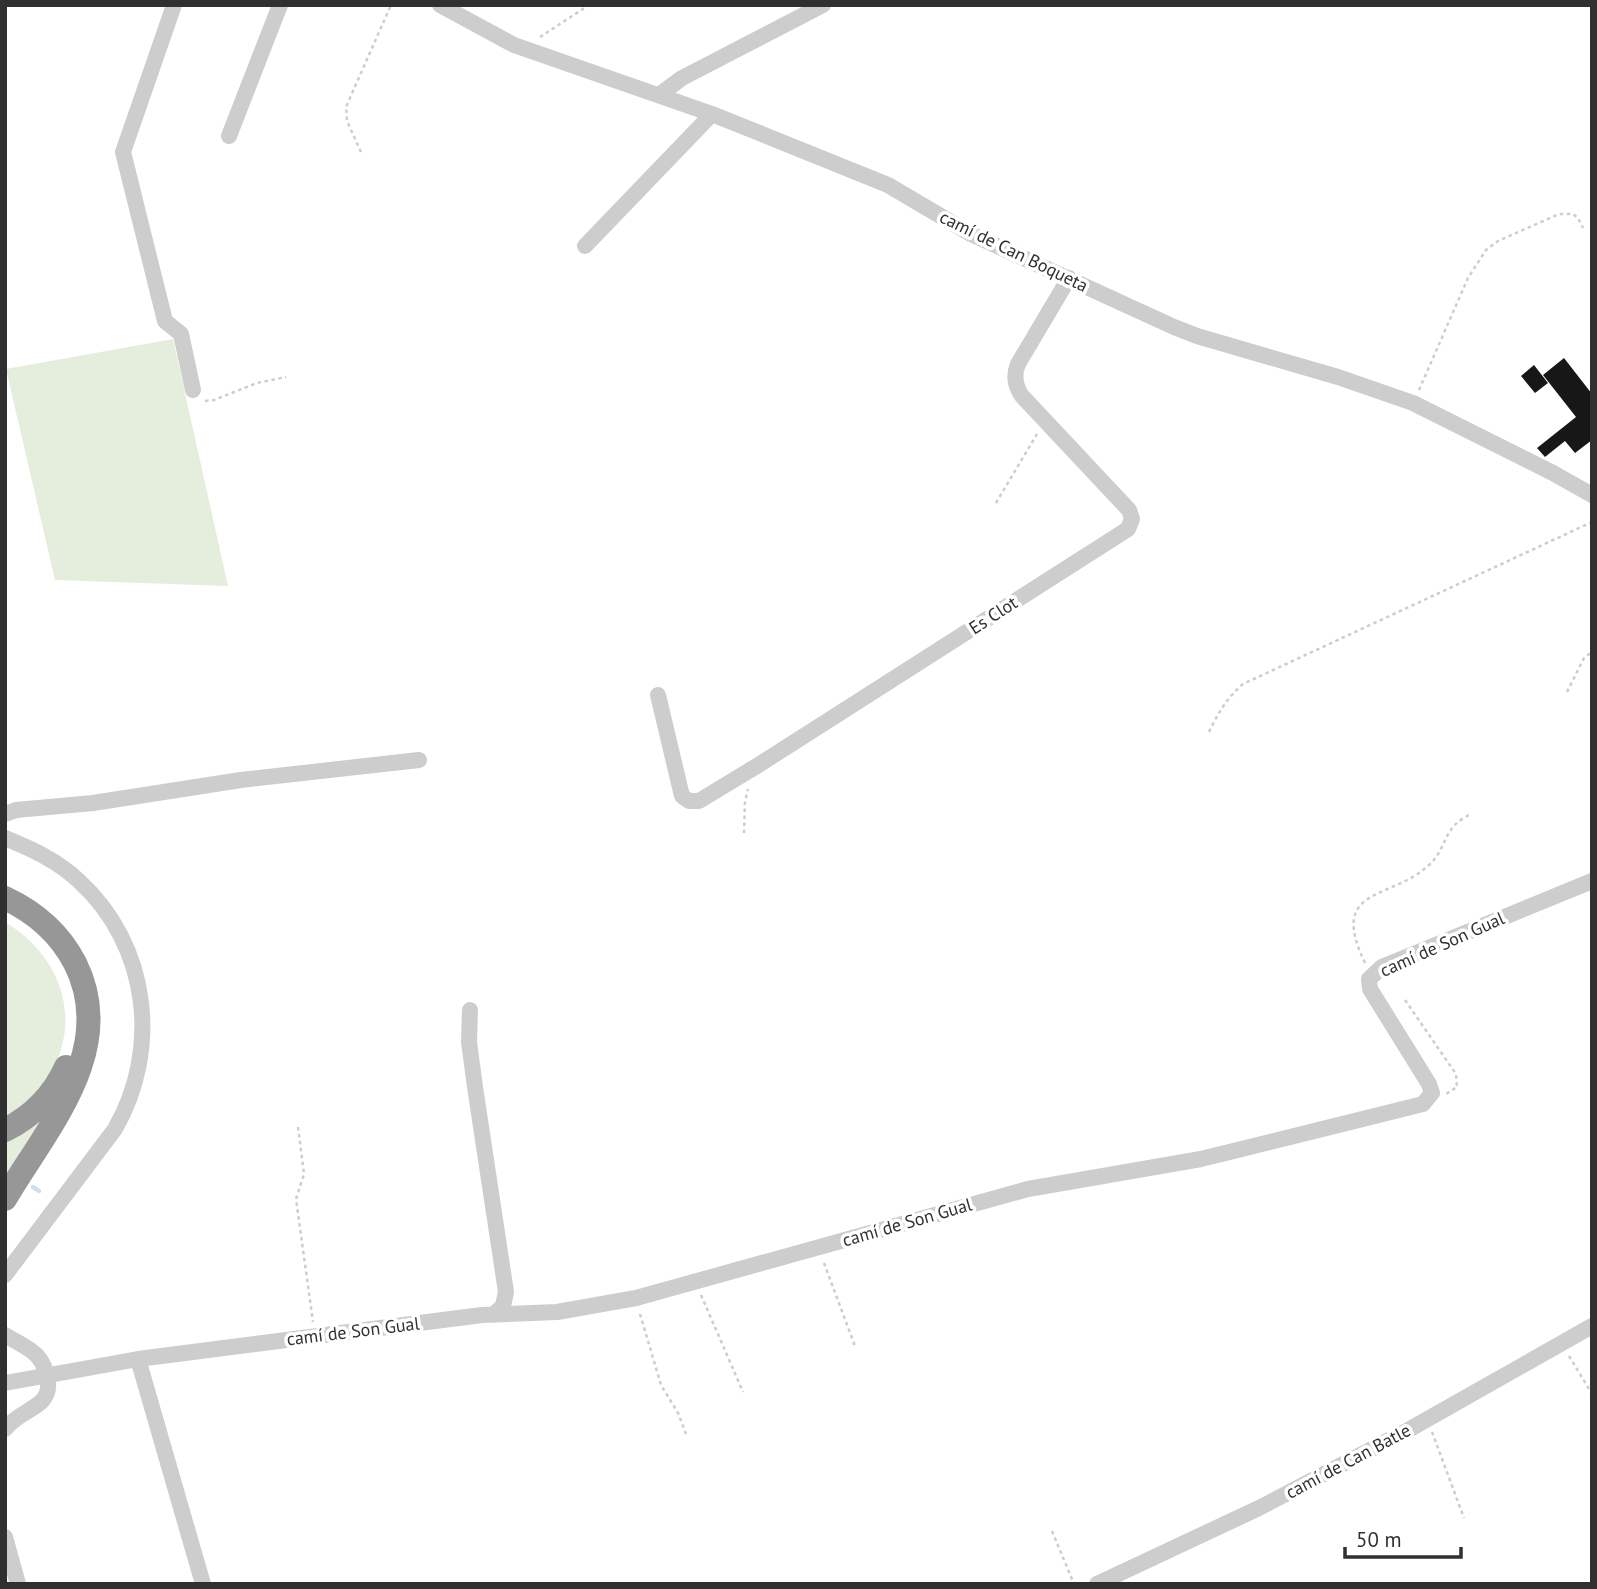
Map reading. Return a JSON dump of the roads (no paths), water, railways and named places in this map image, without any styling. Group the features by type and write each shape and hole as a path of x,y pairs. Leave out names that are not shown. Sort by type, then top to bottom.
{"highway":[{"path":"5,898 30,912 61,941 82,980 89,1018 85,1054 76,1082 5,1199"},
{"path":"5,913 27,927 53,953 68,982 75,1022 70,1055 56,1086 28,1117 5,1130"}],"street":[{"path":"174,5 123,152 165,321 181,334 193,390"},
{"path":"229,136 280,5"},
{"name":"camí de Can Boqueta","path":"440,5 514,45 659,94 888,185 971,234 1197,336 1339,377 1413,403 1553,472 1592,495"},
{"path":"659,94 682,78 823,5"},
{"path":"585,246 712,114"},
{"name":"Es Clot","path":"657,695 681,791 686,800 699,801 1128,529 1132,519 1129,510 1018,391 1015,381 1016,369 1069,278"},
{"path":"5,814 16,810 93,803 241,780 419,760"},
{"path":"5,838 54,861 80,882 106,912 133,965 142,1002 144,1028 137,1077 125,1112 5,1275"},
{"name":"camí de Son Gual","path":"5,1383 138,1359 493,1315 557,1312 636,1298 1028,1189 1202,1159 1423,1104 1432,1093 1429,1084 1370,989 1369,979 1382,967 1592,881"},
{"path":"470,1010 469,1042 473,1076 506,1292 503,1306 493,1315"},
{"name":"camí de Can Batle","path":"1097,1584 1259,1508 1425,1420 1592,1326"},
{"path":"5,1335 43,1361 49,1387 45,1397 5,1429"},
{"path":"138,1359 203,1584"},
{"path":"5,1537 18,1584"}],"waterway":[{"path":"33,1187 39,1191"}]}
